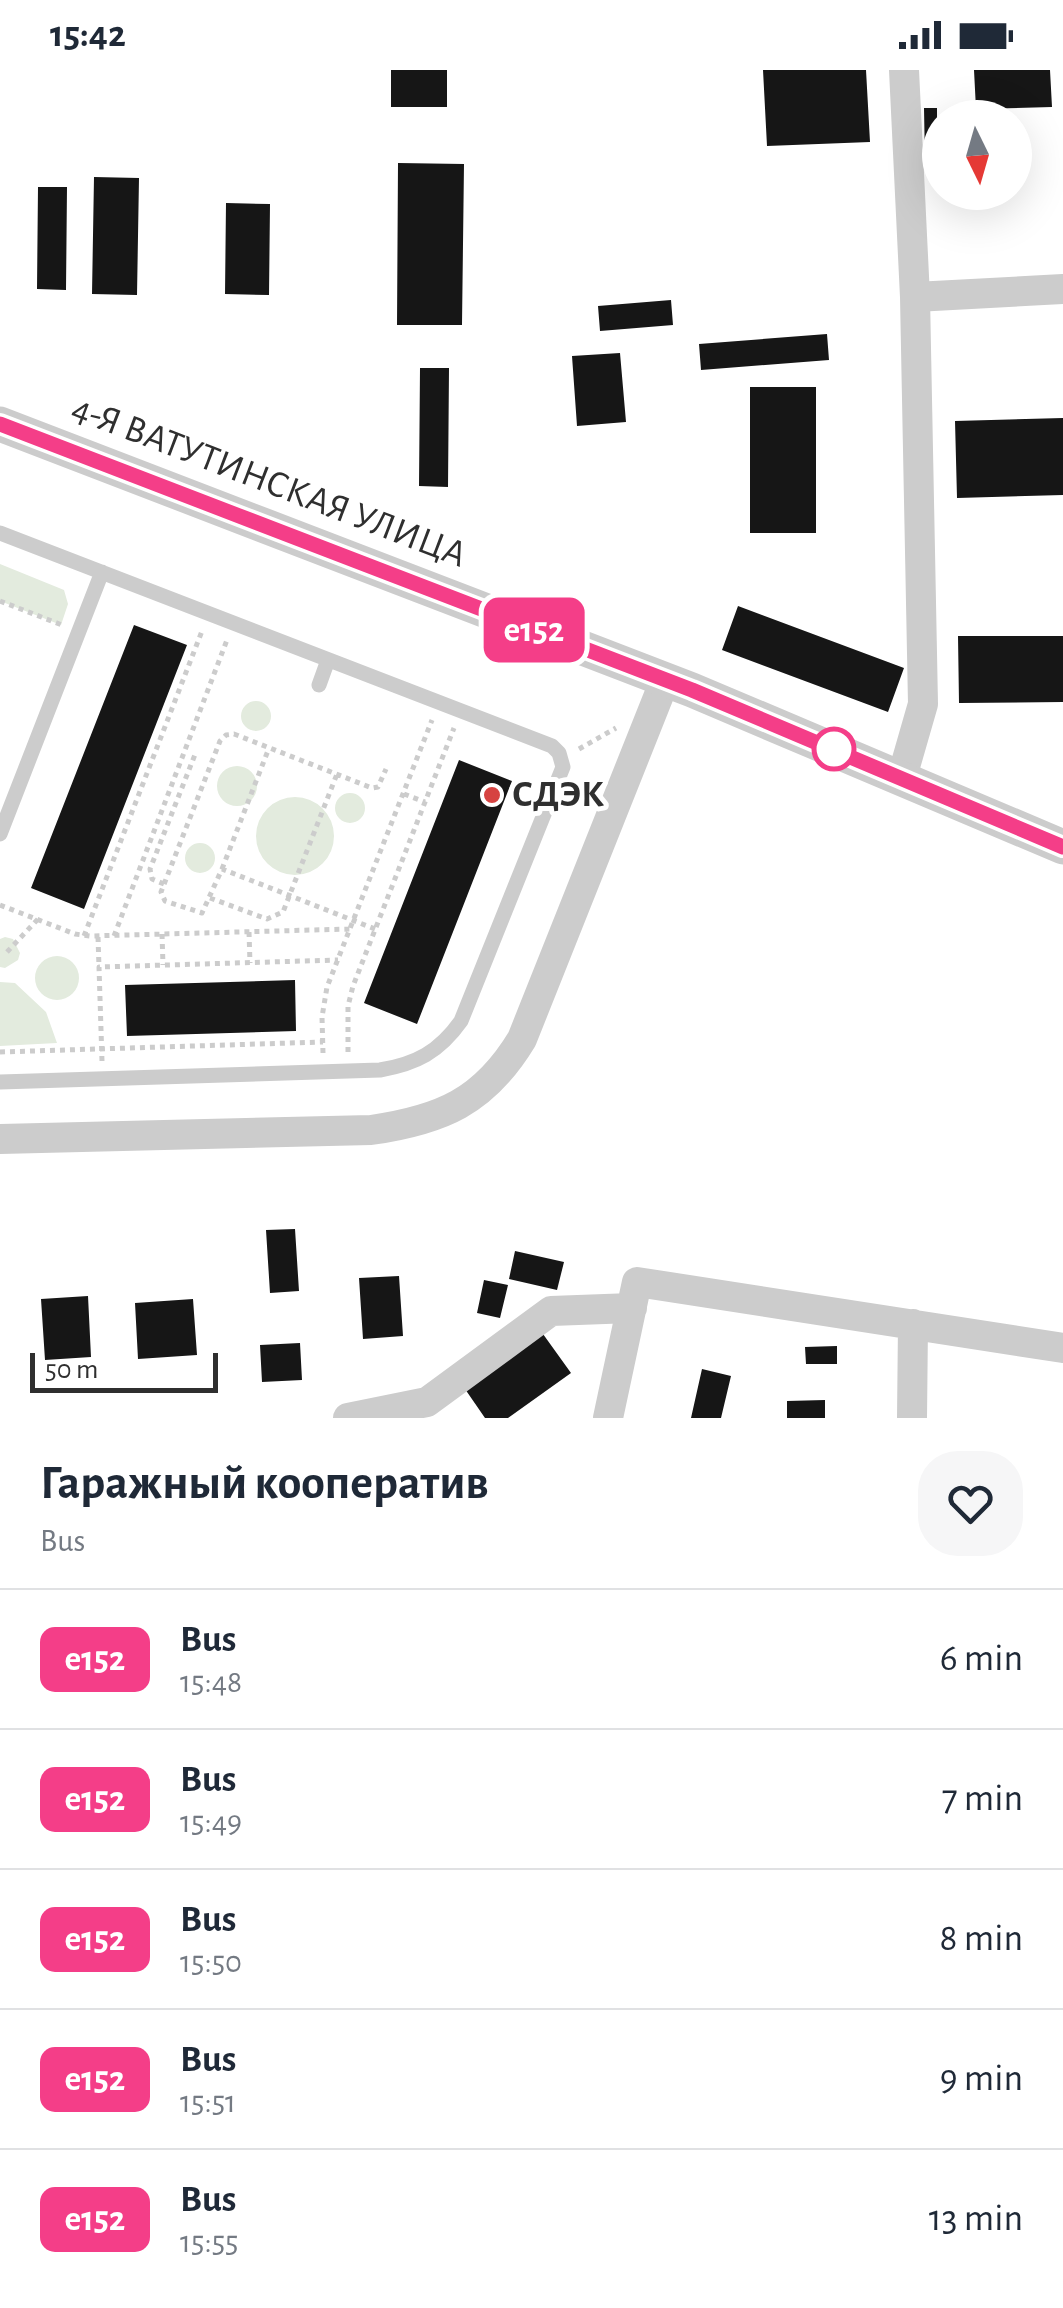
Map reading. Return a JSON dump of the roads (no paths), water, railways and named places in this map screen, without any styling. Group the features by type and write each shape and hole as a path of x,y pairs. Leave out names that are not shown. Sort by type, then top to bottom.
{"street":[{"path":"902,777 923,704 915,297 904,70"},
{"path":"915,297 1063,290"},
{"name":"4-Я ВАТУТИНСКАЯ УЛИЦА","path":"0,424 665,680 1063,847"},
{"path":"0,1139 371,1130 408,1125 463,1104 496,1076 522,1040 665,680"},
{"path":"608,1418 638,1282 1063,1348"},
{"path":"348,1418 427,1402 551,1311 632,1308"},
{"path":"912,1418 913,1324"}],"lane":[{"path":"0,533 552,746 563,767 461,1022 432,1053 409,1065 349,1071 0,1082"},
{"path":"0,834 102,572"},
{"path":"319,685 328,660"}],"place":[{"name":"СДЭК","path":"492,795"}]}
